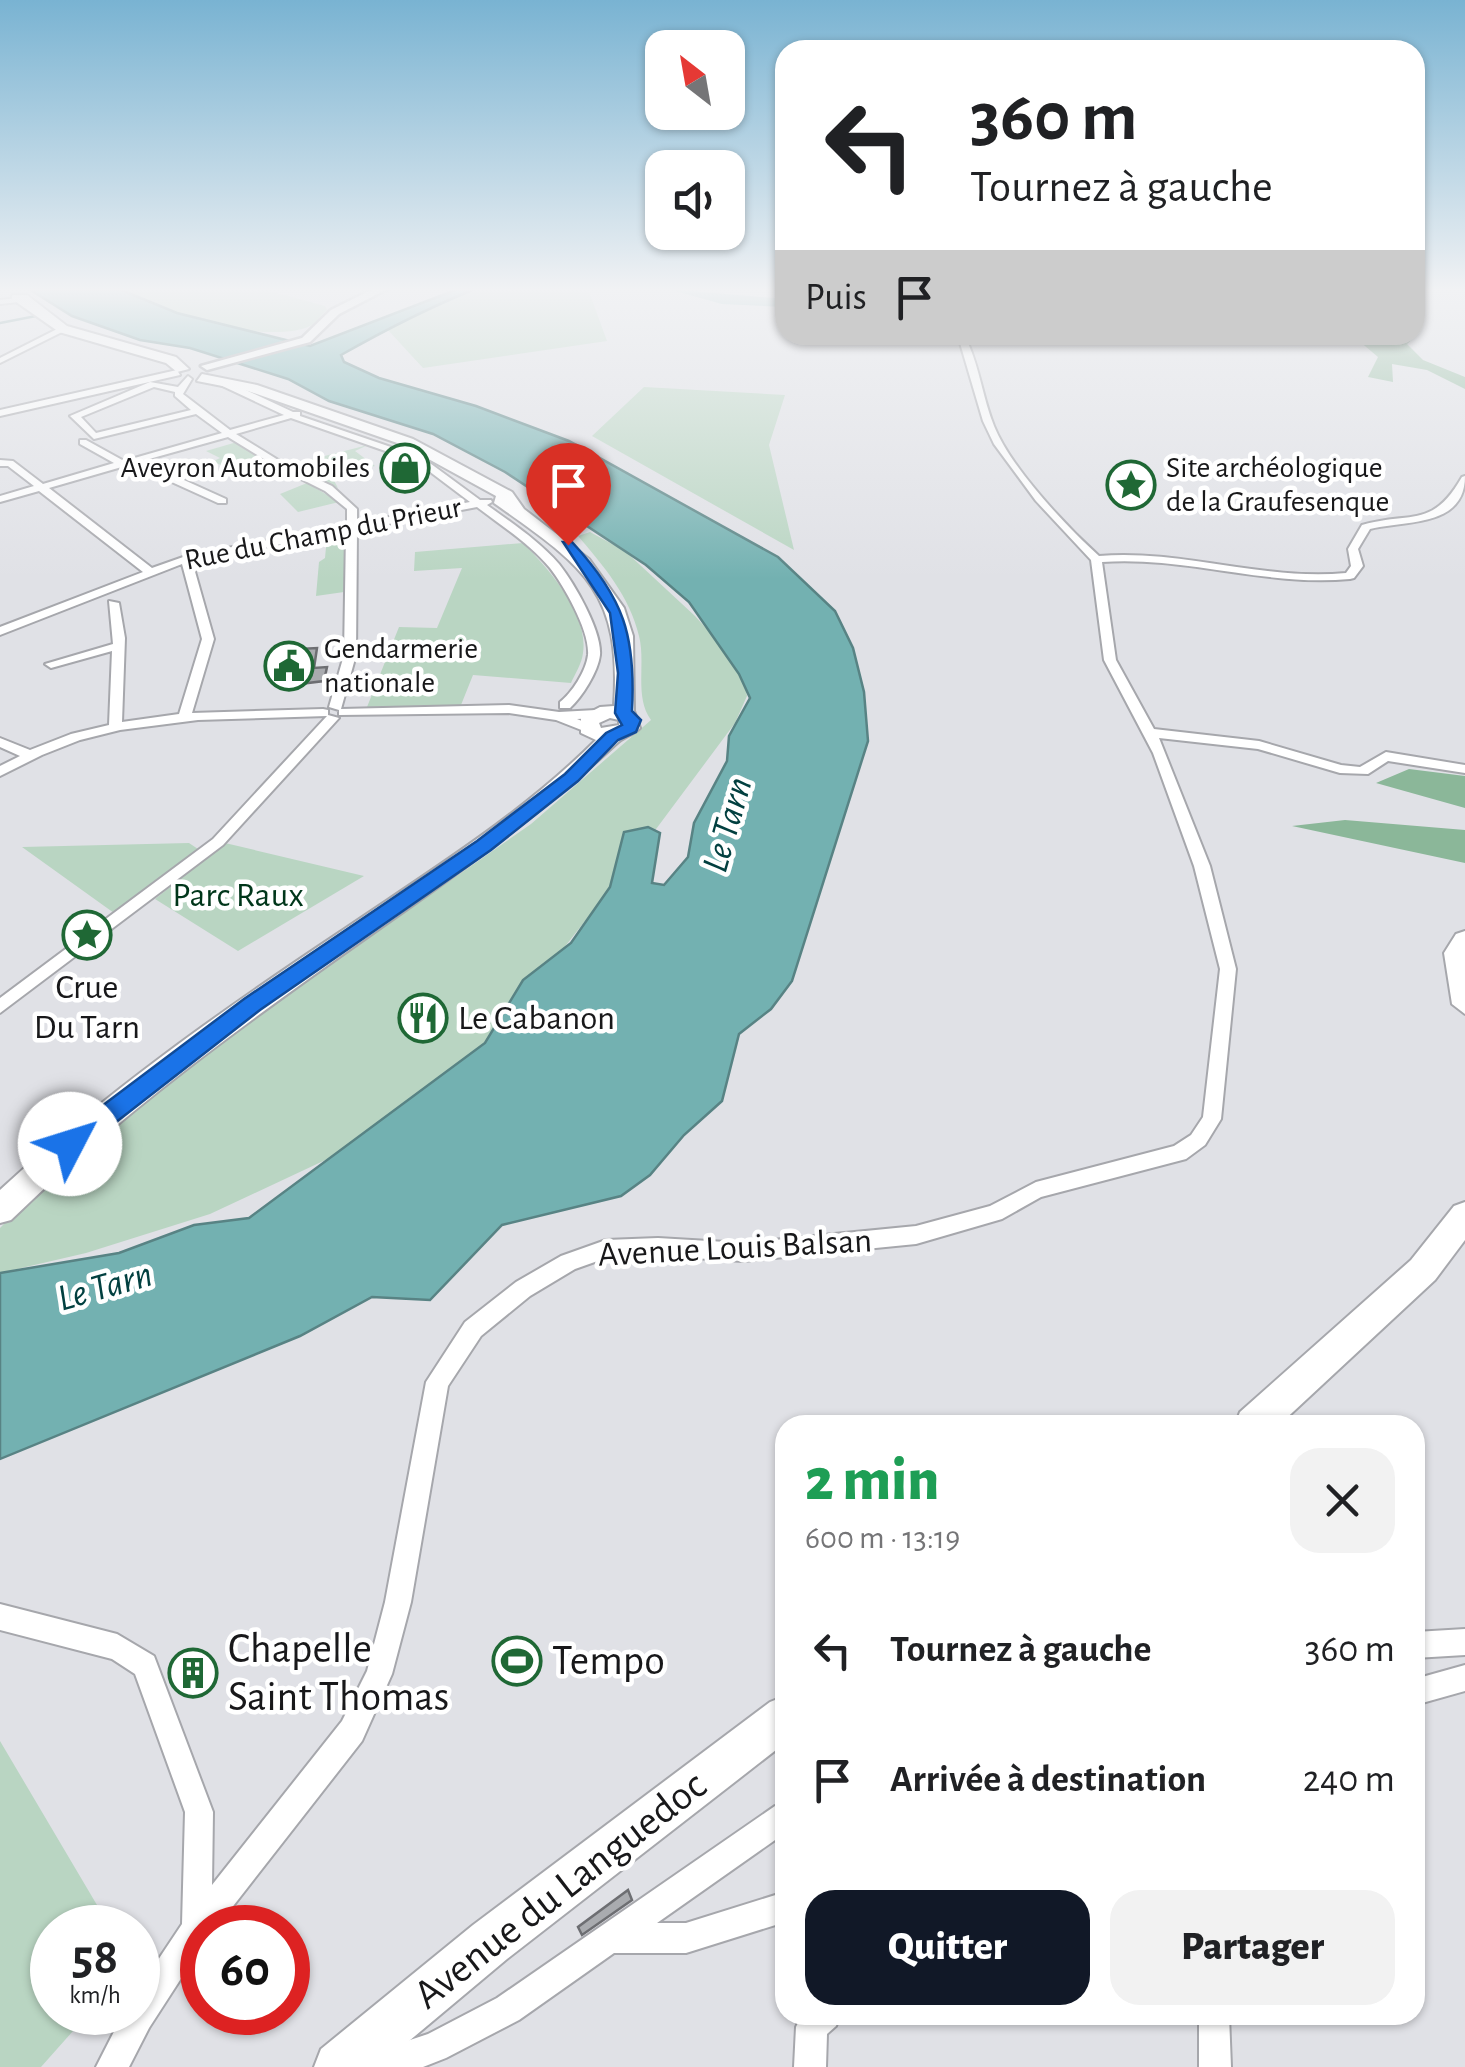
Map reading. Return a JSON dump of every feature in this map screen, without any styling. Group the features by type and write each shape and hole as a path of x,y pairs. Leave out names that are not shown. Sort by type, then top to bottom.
{"main road":[{"path":"242,385 290,409 343,420"},
{"path":"290,409 343,420 432,456 568,545 604,588 622,628 624,713 632,724 598,725"},
{"path":"0,1210 91,1125 189,1050 484,846 552,790 598,725 624,666"},
{"path":"1465,940 1457,953 1465,1004"},
{"path":"1264,1415 1422,1270 1465,1216"},
{"name":"Avenue du Languedoc","path":"346,2060 505,1930 775,1725"}],"street":[{"path":"0,412 120,385"},
{"path":"0,1007 218,842 334,712 350,656 352,509 345,499 196,411 94,436 75,416 149,385"},
{"path":"196,385 196,411"},
{"path":"227,385 404,447 420,460 494,497 555,567 587,622 594,655 577,695 562,710"},
{"path":"980,385 992,431 1014,468 1096,559 1145,554 1318,580 1350,576 1357,566 1353,548 1365,536 1366,527 1422,520 1442,512 1460,493 1465,479"},
{"path":"0,500 229,433 290,409"},
{"path":"83,442 222,501"},
{"path":"0,463 10,463 150,572"},
{"path":"0,488 23,482 40,487"},
{"name":"Rue du Champ du Prieur","path":"0,631 186,558 494,497"},
{"path":"185,716 208,640 186,558"},
{"name":"Avenue Louis Balsan","path":"215,1905 352,1731 379,1674 398,1602 437,1382 473,1328 522,1289 568,1262 606,1249 658,1247 743,1252 916,1236 996,1212 1036,1190 1179,1154 1198,1140 1212,1119 1228,969 1202,866 1152,732 1110,660 1096,559"},
{"path":"114,604 118,646 115,728"},
{"path":"51,664 118,646"},
{"path":"0,772 28,754 115,728 185,716 562,710 598,725"},
{"path":"1152,732 1258,745 1340,770 1363,771 1386,756 1465,769"},
{"path":"0,742 28,754"},
{"path":"0,1617 117,1648 145,1664 199,1812 197,1905"},
{"path":"1425,1644 1465,1642"},
{"path":"1425,1689 1465,1678"},
{"path":"346,2060 389,2063 435,2048 508,2010 775,1823"},
{"path":"610,1938 686,1938 775,1910"},
{"name":"Avenue Louis Balsan","path":"112,2067 138,2016 180,1953"},
{"path":"810,2067 814,2025"},
{"path":"1214,2025 1215,2067"}],"green space":[{"path":"644,387 785,395 769,445 794,550 592,436"},
{"path":"237,442 276,468 248,474 212,462 220,458 206,451"},
{"path":"368,445 355,451 375,466 332,477 338,488 289,465"},
{"path":"307,483 339,502 298,512 280,494"},
{"path":"590,532 625,551 695,616 742,668 747,696 735,723 633,860 478,1057 351,1148 210,1214 86,1253 0,1273 0,1228 48,1179 241,1027 531,824 651,720 643,701 641,646 635,622 614,582 578,536"},
{"path":"344,542 344,592 316,596 319,562 325,558 326,547"},
{"path":"523,543 565,593 580,623 583,653 571,683 473,675 461,705 367,707 399,627 437,628 462,568 414,571 415,552"},
{"path":"1409,769 1465,776 1465,808 1376,783"},
{"path":"1345,820 1465,830 1465,863 1292,826"},
{"path":"189,843 198,849 114,913 22,847"},
{"name":"Parc Raux","path":"225,843 364,876 238,951 155,899"},
{"path":"0,1741 97,1905 30,1905 30,2035 69,2035 41,2067 0,2067"}],"water":[{"name":"Le Tarn","path":"300,385 405,385 476,406 569,441 778,557 835,611 853,648 864,692 868,741 792,981 771,1009 739,1034 722,1101 684,1135 650,1175 621,1196 502,1225 430,1300 372,1297 300,1336 0,1459 0,1273 119,1253 194,1225 249,1218 485,1043 523,980 571,943 610,887 624,832 648,827 660,833 652,883 664,885 688,857 694,823 727,761 729,736 750,698 739,674 689,602 646,565 505,472 433,434 329,401"}],"building":[{"name":"Gendarmerie nationale","path":"317,648 314,668 327,667 324,681 291,685 291,667 277,668 281,650"},
{"name":"Chapelle Saint Thomas","path":"202,1654 208,1667 189,1690 177,1679"},
{"path":"628,1890 632,1900 582,1935 578,1927"}],"place":[{"name":"Aveyron Automobiles","path":"405,468"},
{"name":"Site archéologique de la Graufesenque","path":"1131,485"},
{"name":"Gendarmerie nationale","path":"289,666"},
{"name":"Crue Du Tarn","path":"87,935"},
{"name":"Le Cabanon","path":"423,1018"},
{"name":"Tempo","path":"517,1661"},
{"name":"Chapelle Saint Thomas","path":"193,1673"}],"route":[{"path":"70,1144 252,1004 514,824 552,790 572,778 612,736 630,728 632,720 624,713 627,686 618,613 597,577 568,545"}]}
